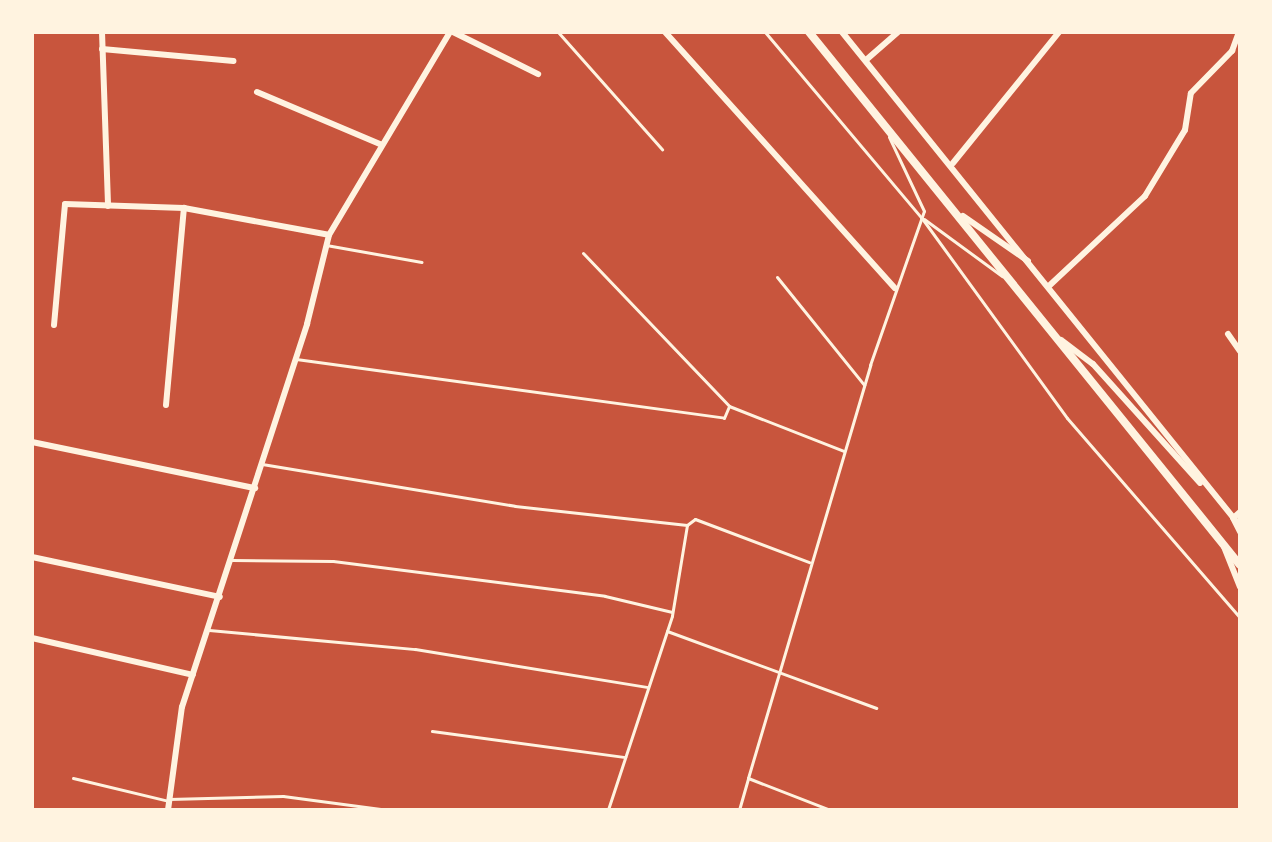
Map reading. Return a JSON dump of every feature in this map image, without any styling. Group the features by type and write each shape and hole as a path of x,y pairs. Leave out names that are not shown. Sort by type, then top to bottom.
{"main road":[{"path":"809,32 963,216 1014,285 1061,339 1240,565"}],"street":[{"path":"102,32 108,206"},
{"path":"168,810 193,675 296,359 329,235 380,144 452,32 538,74"},
{"path":"665,32 895,288"},
{"path":"842,32 953,163 1240,529"},
{"path":"866,60 898,32"},
{"path":"953,163 1059,32"},
{"path":"1050,285 1145,196 1185,130 1191,93 1232,51 1239,32"},
{"path":"102,49 233,61"},
{"path":"257,92 380,144"},
{"path":"54,325 65,204 184,208 329,235"},
{"path":"166,405 184,208"},
{"path":"963,216 1035,266"},
{"path":"1228,334 1240,351"},
{"path":"1061,339 1093,364 1222,505"},
{"path":"32,442 255,488"},
{"path":"1233,518 1240,512"},
{"path":"1224,547 1240,587"},
{"path":"32,557 220,597"},
{"path":"32,638 193,675"}],"lane":[{"path":"558,32 662,149"},
{"path":"765,32 921,217 1067,418 1240,618"},
{"path":"879,116 921,217 1014,285"},
{"path":"739,810 776,668 895,288 921,217"},
{"path":"326,245 421,262"},
{"path":"583,253 729,406 844,451"},
{"path":"777,277 864,385"},
{"path":"296,359 724,418 729,406"},
{"path":"262,464 515,506 687,525 695,519 809,562"},
{"path":"608,810 667,631 687,525"},
{"path":"232,560 333,561 605,596 672,612"},
{"path":"209,630 415,649 648,687"},
{"path":"667,631 776,668 876,708"},
{"path":"432,731 625,757"},
{"path":"73,778 169,800 283,796 388,810"},
{"path":"748,778 830,810"}]}
